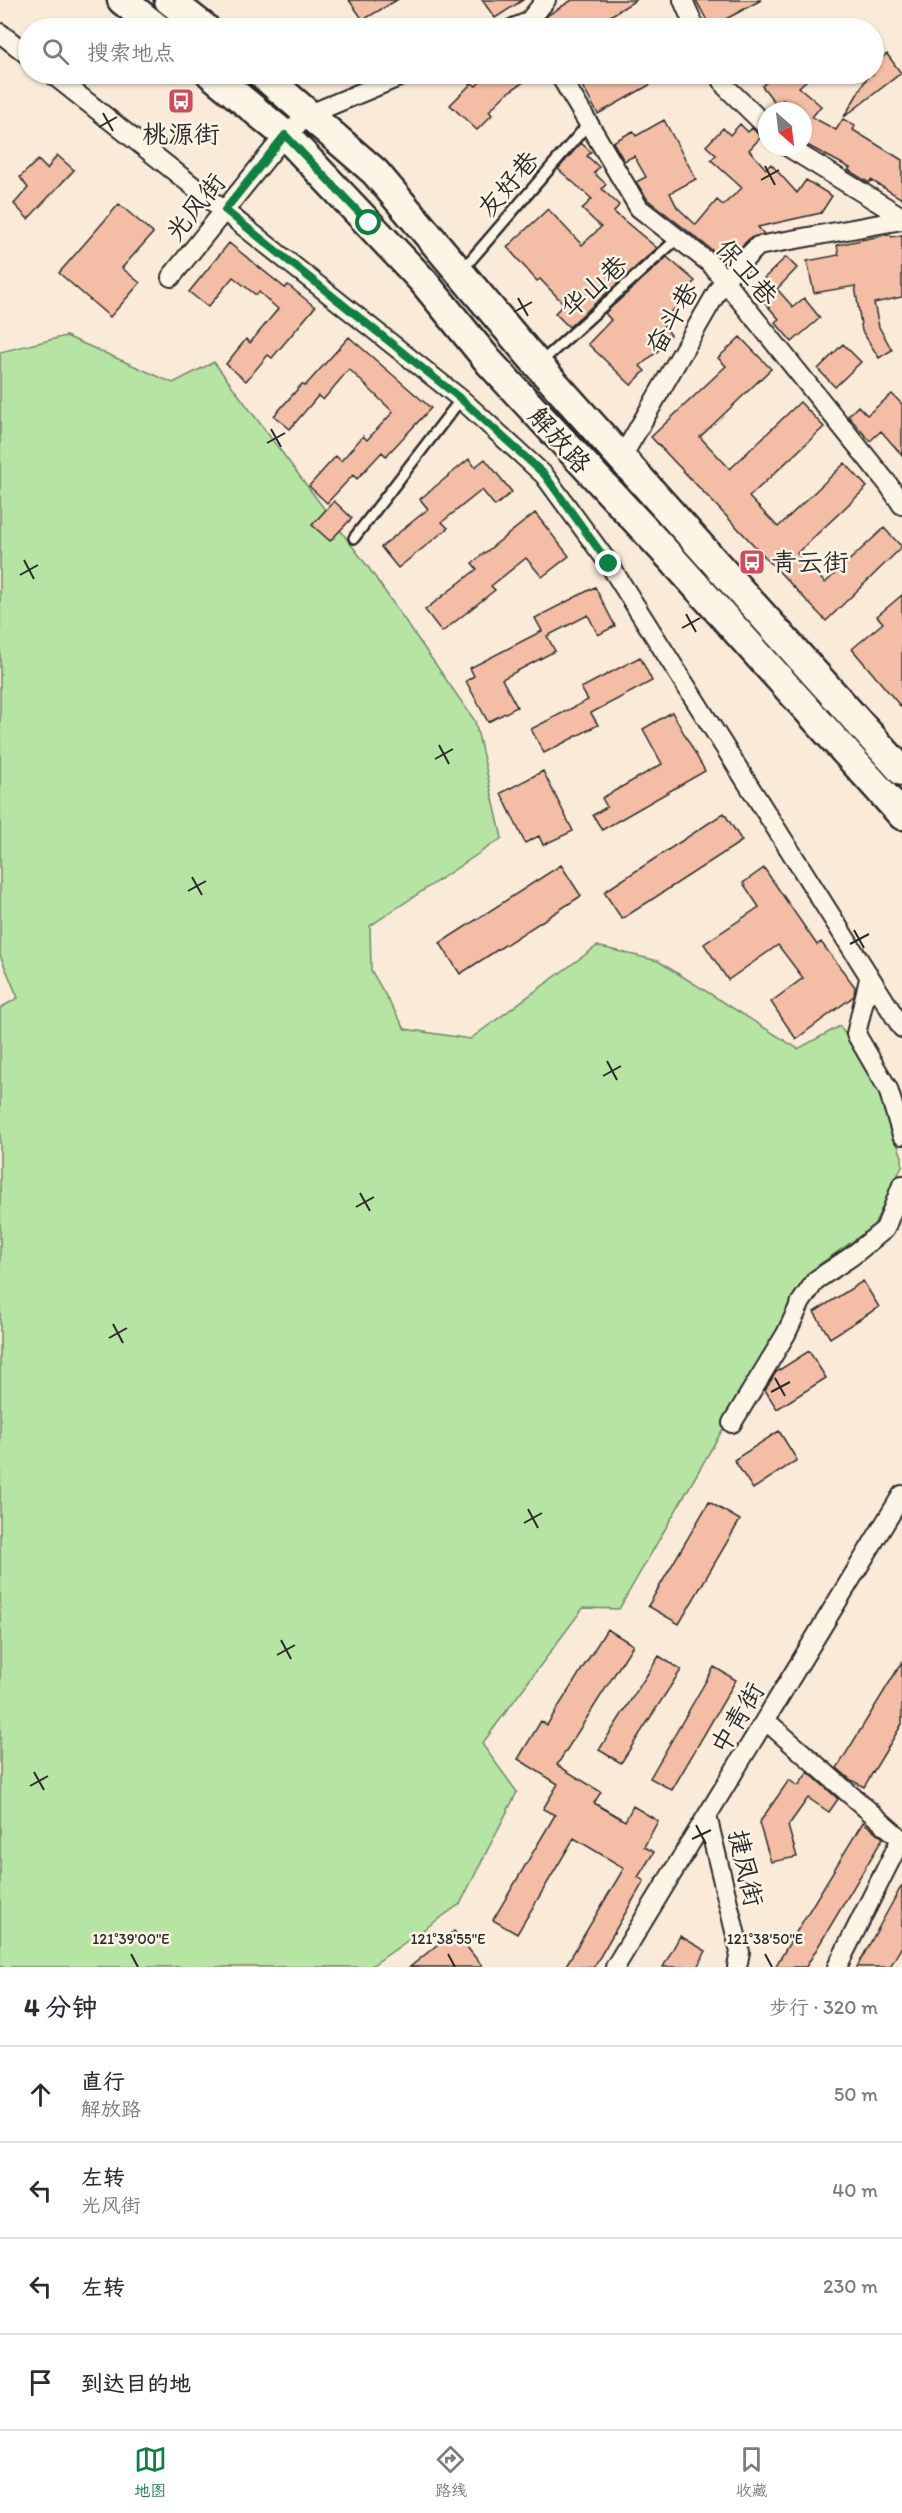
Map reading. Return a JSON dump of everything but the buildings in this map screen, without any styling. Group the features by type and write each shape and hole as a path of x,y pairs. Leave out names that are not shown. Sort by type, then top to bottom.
{"main road":[{"path":"122,0 144,18"},
{"path":"169,0 192,18"},
{"name":"解放路","path":"223,84 285,135 423,281 490,363 672,559 902,815"},
{"name":"解放路","path":"274,84 375,172 538,365 902,771"}],"street":[{"path":"531,18 546,0"},
{"path":"683,0 691,18"},
{"path":"0,33 18,47"},
{"path":"65,84 461,399 544,474 574,512 609,564 902,1028"},
{"name":"光风街","path":"171,277 285,135 310,114 382,84"},
{"name":"保卫巷","path":"565,84 639,208 711,264 888,484 902,506"},
{"path":"724,84 758,118"},
{"path":"802,156 902,219"},
{"name":"奋斗巷","path":"622,457 723,280 758,246 902,219"},
{"path":"869,979 856,1034 888,1089 902,1135"},
{"path":"732,1423 816,1280 852,1256 885,1229 902,1185"},
{"name":"中青街","path":"615,1967 902,1495"},
{"path":"765,1720 901,1839 837,1967"},
{"name":"捷凤街","path":"707,1816 740,1952 737,1967"}],"lane":[{"name":"友好巷","path":"460,272 589,123"},
{"name":"华山巷","path":"538,365 678,238"},
{"path":"354,538 461,399"}],"green space":[{"path":"66,336 173,383 214,362 368,567 475,721 502,838 370,926 371,970 405,1029 470,1039 597,946 658,961 798,1049 840,1026 875,1081 902,1157 902,1166 873,1227 817,1266 619,1609 583,1608 482,1744 517,1792 460,1904 370,1967 0,1967 0,1008 18,998 0,955 0,352"}],"place":[{"name":"桃源街","path":"181,101"},
{"name":"青云街","path":"752,562"}],"route":[{"path":"369,223 285,135 225,210 461,399 544,474 574,512 609,564"}]}
